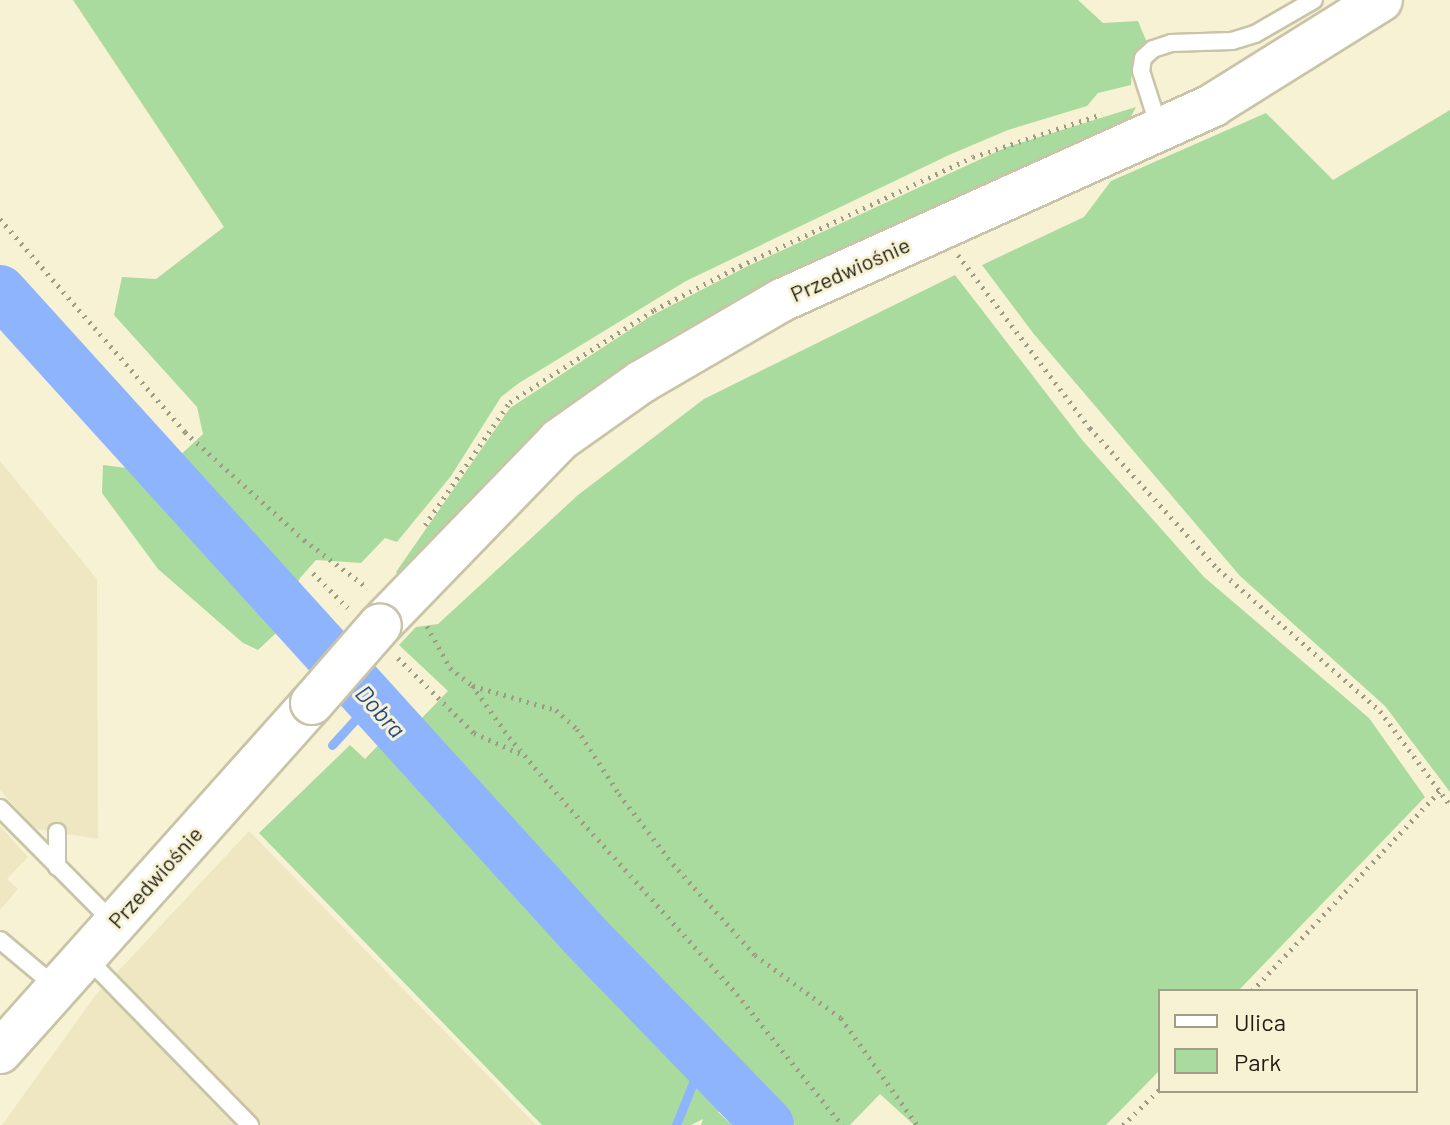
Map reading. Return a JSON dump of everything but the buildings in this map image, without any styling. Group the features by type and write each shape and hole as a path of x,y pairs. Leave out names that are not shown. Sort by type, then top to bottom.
{"street":[{"name":"Przedwiośnie","path":"0,1052 312,703 559,440 641,382 782,300 1245,88 1381,0"}],"lane":[{"path":"1160,129 1141,71 1143,58 1153,49 1171,43 1244,38 1288,17 1314,0"},
{"path":"0,808 114,923"},
{"path":"57,832 57,867"},
{"path":"0,940 57,988"},
{"path":"85,956 250,1125"}],"path":[{"path":"0,219 185,432 304,540 377,596 388,624 474,733 525,756"},
{"path":"938,229 1090,428 1218,569 1380,711 1450,805"},
{"path":"313,573 472,685 525,756 737,994 842,1125"},
{"path":"472,685 556,710 577,729 619,794 673,864 755,955 841,1018 917,1125"},
{"path":"1254,989 1440,791"},
{"path":"1123,1125 1158,1091"}],"shaded area":[{"path":"0,461 97,579 98,839 35,829 0,790"},
{"path":"0,826 28,857 7,879 18,889 0,910"},
{"path":"249,831 536,1125 2,1125 95,996"}],"green space":[{"path":"73,0 1078,0 1103,23 1138,21 1148,45 1132,64 1131,85 1098,93 1087,106 1008,130 949,155 686,281 519,383 501,397 451,476 397,542 385,538 361,563 316,560 300,578 293,592 175,460 203,434 197,407 114,315 122,277 156,279 224,227"},
{"path":"1136,107 1127,124 783,280 678,333 612,376 552,422 497,472 400,576 396,572 510,408 651,316 746,267 1007,147"},
{"path":"1450,110 1450,792 1385,706 1240,576 1033,333 982,265 1084,217 1111,181 1266,113 1333,180"},
{"path":"955,275 1083,441 1204,577 1369,718 1425,797 1240,989 1158,989 1158,1072 1106,1125 914,1125 880,1094 850,1125 795,1125 761,1092 718,1112 732,1125 701,1125 703,1119 691,1125 542,1125 259,833 350,745 365,759 388,735 526,880 543,861 417,723 448,691 399,645 416,627 438,624 578,495 704,399"},
{"path":"103,465 135,469 276,633 258,650 243,643 158,569 102,493"}],"waterway":[{"name":"Dobra","path":"0,291 585,936 768,1125"},
{"path":"332,745 372,701"},
{"path":"676,1125 703,1058"}]}
